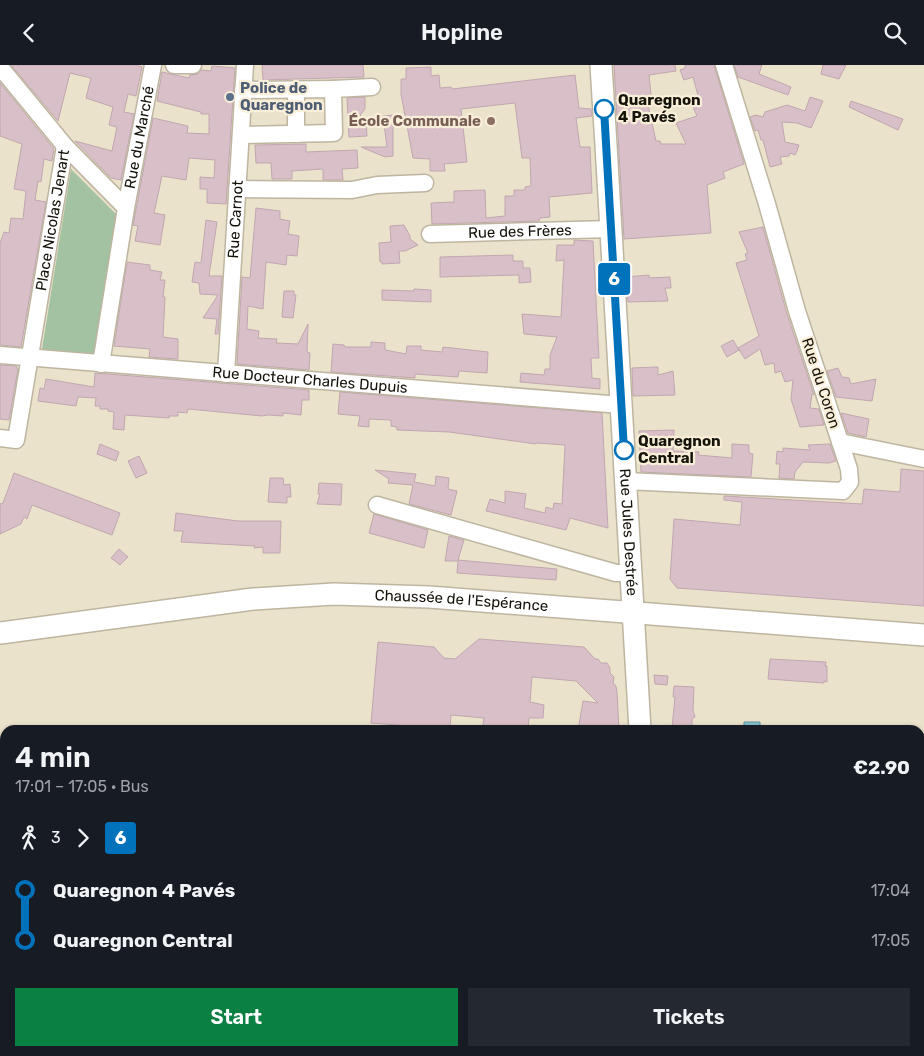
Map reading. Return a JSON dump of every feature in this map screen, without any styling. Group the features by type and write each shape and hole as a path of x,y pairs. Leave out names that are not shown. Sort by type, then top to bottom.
{"main road":[{"name":"Rue Jules Destrée","path":"600,65 640,725"},
{"name":"Chaussée de l'Espérance","path":"0,633 253,599 334,594 430,597 924,635"}],"street":[{"name":"Rue du Marché","path":"126,209 153,65"},
{"path":"174,65 193,65"},
{"name":"Rue Carnot","path":"226,374 245,65"},
{"name":"Rue du Coron","path":"625,481 843,491 850,482 849,469 797,311 724,65"},
{"path":"0,67 65,146"},
{"path":"243,90 372,87"},
{"path":"296,89 296,134"},
{"path":"241,135 334,133 333,89"},
{"name":"Place Nicolas Jenart","path":"65,146 126,209"},
{"name":"Place Nicolas Jenart","path":"0,438 16,440 65,146"},
{"path":"237,189 352,190 377,185 425,183"},
{"path":"101,364 126,209"},
{"name":"Rue des Frères","path":"430,234 611,229"},
{"name":"Rue Docteur Charles Dupuis","path":"0,355 621,405"},
{"path":"840,442 924,459"},
{"path":"377,505 616,573 631,573"}],"green space":[{"path":"71,169 118,216 95,354 42,349"}],"water":[{"path":"744,722 760,722 760,725 744,725"}],"building":[{"path":"11,65 136,65 142,67 136,96 128,94 124,112 134,114 121,180 111,178 75,141 112,151 117,127 109,125 113,107 86,98 91,78 70,73 58,121"},
{"path":"262,65 363,65 364,77 263,80"},
{"path":"614,65 675,65 676,71 649,75 652,104 648,105 656,141 660,141 661,144 686,144 676,123 697,116 693,107 700,103 693,77 684,80 680,70 685,68 685,65 714,65 744,164 723,172 725,178 707,185 711,233 624,239"},
{"path":"734,65 762,65 759,74 791,87 788,95 738,77"},
{"path":"823,65 846,65 839,79 821,74"},
{"path":"212,66 235,68 226,204 207,203 207,189 200,189 200,177 214,178 215,160 189,158 186,180 162,176 154,213 165,215 160,245 135,241 138,226 133,225 153,118 188,126 187,133 209,134 209,114 201,114 201,112 157,101 162,72 189,78 190,75 198,74 201,70 211,71"},
{"path":"431,67 431,76 439,75 440,88 451,87 452,89 575,75 579,108 591,109 592,116 576,118 580,147 590,147 592,193 549,197 550,217 540,218 539,221 432,224 431,203 454,202 454,191 485,190 486,218 505,216 505,196 514,196 514,190 525,190 525,187 531,186 530,158 522,158 515,103 461,109 467,162 444,164 445,171 430,171 430,159 413,158 401,94 401,79 406,79 406,68"},
{"path":"0,83 54,149 52,161 44,159 41,182 38,181 35,200 46,202 21,347 0,345 0,243 4,232 9,233 11,218 23,219 26,191 14,189 22,144 0,136"},
{"path":"365,97 365,109 360,115 366,121 367,136 349,137 347,98"},
{"path":"810,97 823,101 811,128 797,123 782,122 785,142 799,145 795,155 790,153 789,156 780,157 782,164 770,167 763,140 761,140 758,130 755,131 750,117 756,115 763,117 765,112 787,105 805,111"},
{"path":"851,101 903,119 898,130 849,107"},
{"path":"393,115 393,156 385,157 361,147 387,147 383,116"},
{"path":"306,144 306,152 357,150 358,168 342,169 343,180 323,180 323,169 292,171 292,179 272,179 271,163 256,163 255,145"},
{"path":"256,208 280,211 280,219 290,221 288,234 299,236 297,256 287,255 286,265 266,262 263,309 248,306 247,329 259,331 258,338 277,339 276,343 298,344 308,324 307,352 310,353 309,370 237,364 242,277 250,278"},
{"path":"206,220 217,222 209,276 222,276 218,334 215,334 217,319 203,318 218,295 200,294 199,283 192,282 195,262 201,263"},
{"path":"404,225 410,239 418,245 405,251 399,251 400,263 382,264 380,262 379,243 391,242 390,226"},
{"path":"763,227 787,314 814,395 812,394 810,408 819,409 824,425 800,427 791,399 793,380 785,382 781,371 775,373 774,363 765,365 760,349 745,359 738,348 759,336 736,263 747,260 745,254 748,253 739,232"},
{"path":"574,240 593,241 599,358 591,358 592,378 600,379 600,389 520,382 521,373 544,375 545,369 550,369 550,355 557,337 524,334 522,314 561,317 564,260 556,261 557,245 574,245"},
{"path":"513,255 513,261 523,261 523,268 530,268 531,282 519,283 519,275 440,277 440,257"},
{"path":"127,262 150,265 150,270 162,272 160,280 165,280 163,337 178,339 178,359 149,357 150,349 114,346"},
{"path":"649,275 649,278 670,277 671,288 665,288 668,301 628,302 626,277"},
{"path":"414,289 431,290 431,302 382,300 382,290 414,291"},
{"path":"284,291 294,291 294,295 296,295 293,318 282,317"},
{"path":"733,340 739,350 727,357 721,346"},
{"path":"371,342 385,343 385,350 406,354 407,346 421,346 421,350 442,352 443,347 488,352 487,373 459,371 458,377 415,374 415,378 331,372 333,344 344,345 345,347 371,347"},
{"path":"0,365 16,366 18,369 9,420 0,419"},
{"path":"658,367 658,375 673,371 675,395 633,396 632,368"},
{"path":"838,368 842,377 849,378 851,384 876,379 872,401 836,397 827,371"},
{"path":"95,373 309,390 309,400 302,400 301,415 283,413 283,416 262,416 188,409 187,413 178,412 178,416 169,416 169,418 125,415 124,430 113,429 114,412 108,411 108,409 100,409 100,406 95,406 96,398 78,397 76,406 38,401 40,388 44,389 46,379 94,387"},
{"path":"340,392 602,413 608,528 570,518 566,530 486,511 490,499 505,503 505,491 526,494 524,508 545,513 546,507 553,509 554,503 562,504 565,445 536,444 449,432 397,430 397,427 391,426 391,420 369,419 369,427 358,426 360,416 338,414"},
{"path":"841,413 869,419 866,437 848,433"},
{"path":"674,430 673,451 699,452 698,455 732,458 732,444 749,445 749,453 753,454 751,477 641,472 639,431"},
{"path":"100,444 119,452 116,461 97,454"},
{"path":"830,444 836,461 829,463 803,462 795,472 794,479 779,478 780,464 776,464 777,451 783,452 783,448 810,450 808,445"},
{"path":"139,456 147,473 136,478 128,461"},
{"path":"901,469 924,471 924,606 677,588 670,579 674,519 740,525 742,502 724,500 724,496 862,504 864,489 900,492"},
{"path":"375,470 416,474 414,482 435,486 436,476 449,478 448,489 457,491 451,515 409,504 413,485 388,483 389,479"},
{"path":"14,473 120,513 112,535 32,505 27,519 24,517 21,524 0,534 0,504 3,503"},
{"path":"270,478 283,478 284,485 290,484 291,497 287,497 287,503 268,502"},
{"path":"319,483 342,484 341,505 317,504 320,494 318,494"},
{"path":"176,513 238,521 281,521 280,553 263,553 263,547 254,548 255,546 181,542 183,531 174,531"},
{"path":"374,514 428,530 424,548 369,533"},
{"path":"449,536 464,540 458,560 557,569 556,580 457,573 458,561 445,561"},
{"path":"119,549 128,557 120,565 111,558"},
{"path":"479,639 584,647 595,659 598,659 601,663 607,663 610,668 617,692 619,725 579,725 583,701 598,703 576,681 532,677 530,702 544,705 543,718 529,718 528,725 483,725 484,718 451,715 450,725 371,723 378,642 434,647 444,658 455,659"},
{"path":"770,659 826,662 827,682 768,679"},
{"path":"654,675 668,676 667,685 655,684"},
{"path":"674,686 694,687 693,710 695,717 692,719 692,725 672,725 675,697 673,697"}],"bus line":[{"name":"6","path":"604,109 624,450"}],"place":[{"name":"Police de Quaregnon","path":"230,97"},
{"name":"Quaregnon 4 Pavés","path":"604,109"},
{"name":"École Communale","path":"491,121"},
{"name":"Quaregnon Central","path":"624,450"}]}
